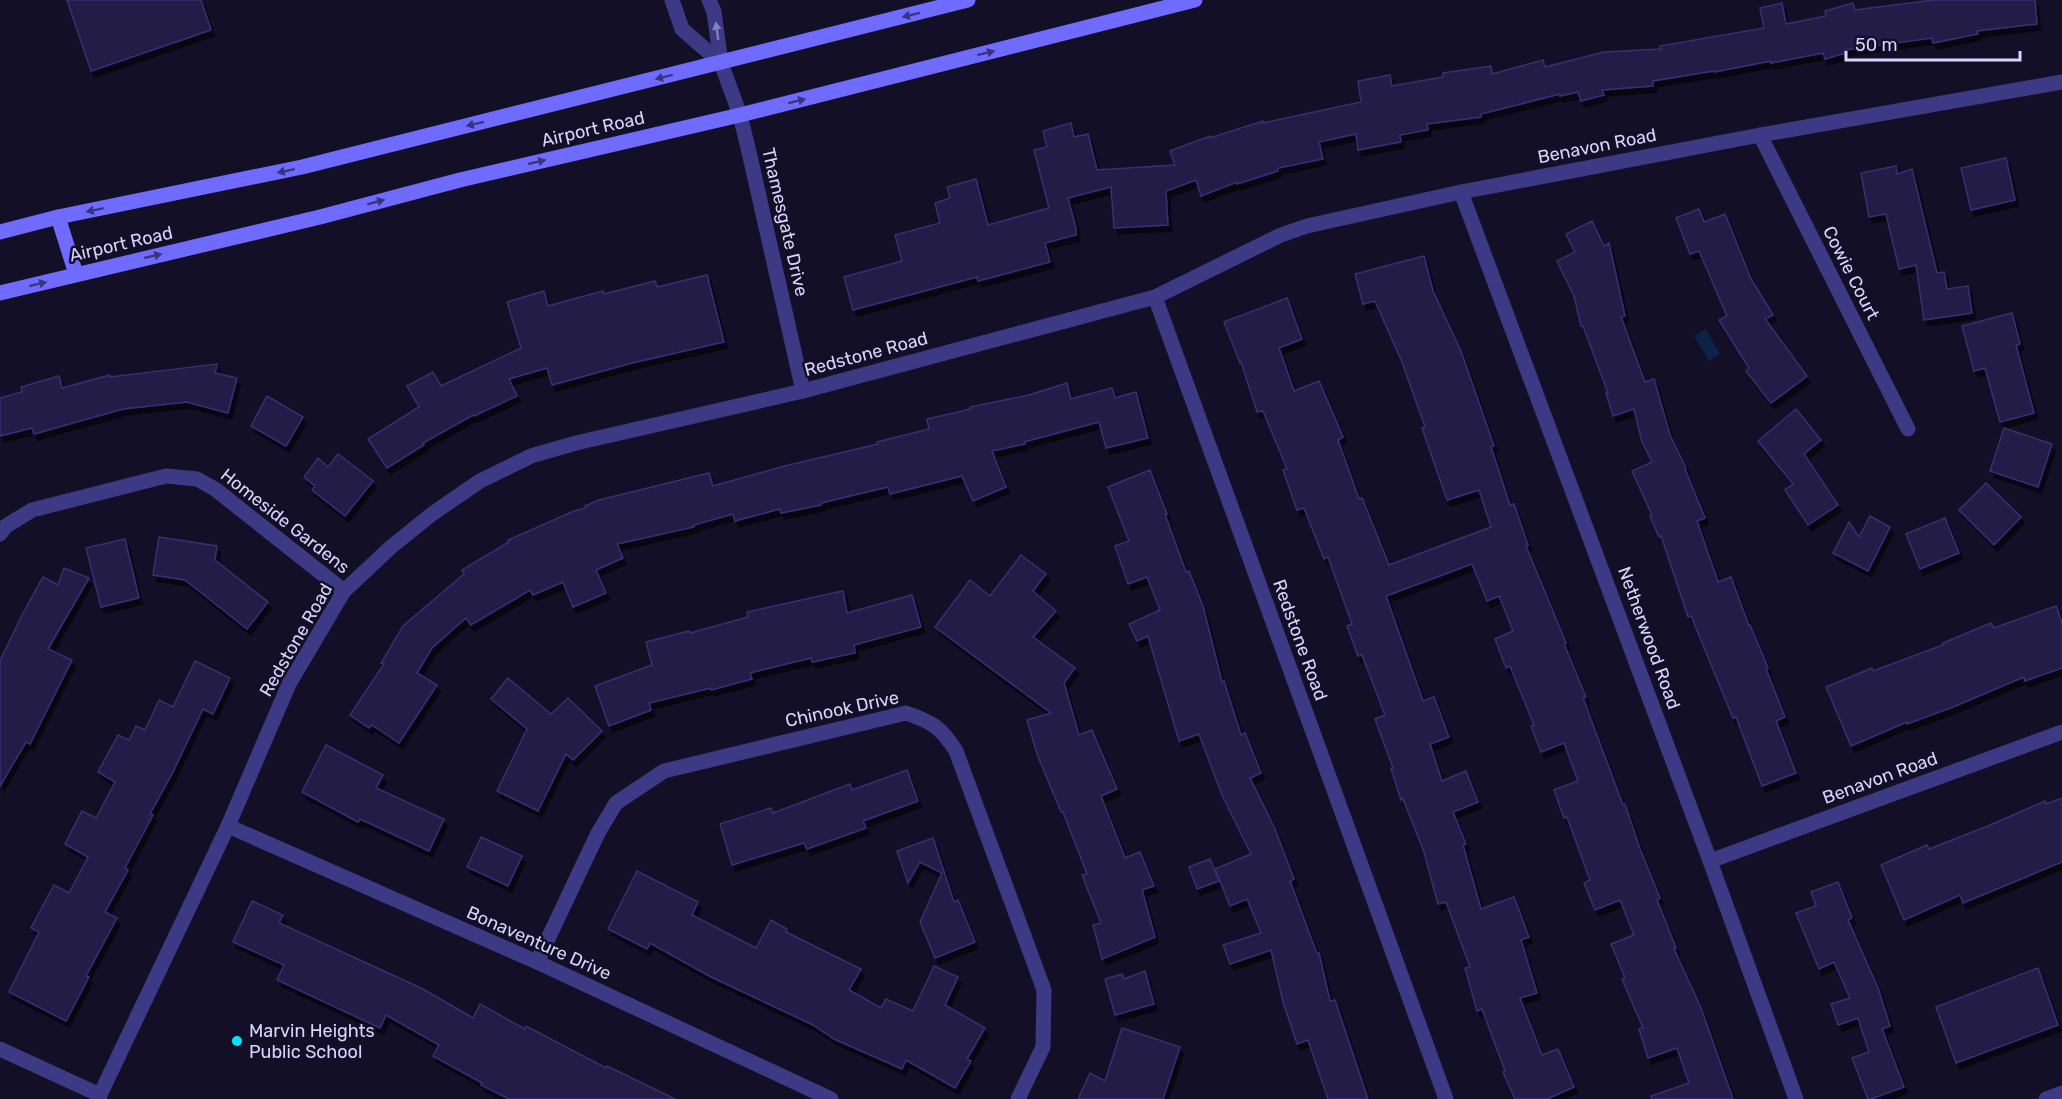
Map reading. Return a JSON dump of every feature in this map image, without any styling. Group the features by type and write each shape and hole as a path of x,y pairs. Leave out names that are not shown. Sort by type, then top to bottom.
{"main road":[{"name":"Airport Road","path":"0,232 302,167 968,0"},
{"name":"Airport Road","path":"0,293 320,217 459,180 740,116 1195,0"},
{"path":"58,218 76,274"}],"street":[{"name":"Thamesgate Drive","path":"672,0 682,29 721,63"},
{"name":"Thamesgate Drive","path":"709,0 714,12 721,63 740,116 803,391"},
{"name":"Benavon Road","path":"1155,297 1281,235 1299,229 1461,192 1760,135 2062,82"},
{"name":"Cowie Court","path":"1760,135 1908,429"},
{"name":"Netherwood Road","path":"1461,192 1796,1099"},
{"name":"Redstone Road","path":"99,1097 228,826 289,684 344,591 391,547 432,514 480,481 531,456 628,430 803,391 1155,297 1446,1099"},
{"name":"Homeside Gardens","path":"0,534 6,526 32,510 166,476 197,479 215,489 344,591"},
{"name":"Chinook Drive","path":"537,963 598,833 616,803 637,787 664,771 906,712 922,718 943,731 956,751 1044,990 1043,1047 1018,1099"},
{"name":"Benavon Road","path":"1710,861 2062,732"},
{"name":"Bonaventure Drive","path":"228,826 537,963 831,1099"},
{"path":"0,1049 99,1097"},
{"path":"2046,1099 2062,1093"}],"water":[{"path":"1706,329 1720,354 1709,361 1694,336"}],"building":[{"path":"67,0 201,0 211,30 91,71"},
{"path":"1934,0 2035,0 2037,24 1977,31 1978,34 1933,43 1932,38 1845,50 1846,53 1825,59 1823,53 1771,63 1771,61 1653,81 1653,86 1602,90 1604,95 1581,101 1578,92 1560,96 1560,94 1481,114 1481,117 1427,124 1428,130 1400,135 1401,142 1358,150 1356,134 1319,142 1323,159 1278,168 1278,171 1237,184 1237,182 1201,196 1196,180 1166,191 1168,225 1114,228 1111,187 1068,198 1076,235 1045,243 1050,262 978,281 977,277 853,310 844,277 902,261 895,235 940,223 935,203 950,198 947,187 976,179 988,225 1049,208 1034,150 1047,147 1043,131 1071,123 1074,137 1088,134 1097,170 1175,165 1170,151 1210,136 1210,138 1263,121 1263,123 1361,102 1358,81 1390,75 1392,86 1443,77 1443,73 1491,66 1492,74 1543,60 1545,67 1604,52 1661,49 1660,46 1764,28 1760,8 1782,3 1786,24 1826,16 1825,11 1853,3 1855,10"},
{"path":"2006,158 2015,200 1971,210 1961,168"},
{"path":"1896,166 1897,174 1912,169 1937,273 1944,272 1947,289 1968,286 1972,313 1924,320 1916,265 1899,269 1886,214 1869,217 1861,173"},
{"path":"1699,209 1704,222 1725,214 1751,279 1773,315 1765,319 1807,376 1771,403 1746,371 1749,368 1719,320 1727,316 1699,251 1690,254 1676,218"},
{"path":"1592,221 1604,246 1609,243 1625,316 1621,317 1645,382 1654,379 1670,435 1686,468 1705,518 1697,521 1718,582 1731,577 1785,717 1776,721 1796,773 1762,786 1736,717 1733,718 1691,616 1688,617 1661,536 1659,537 1650,516 1652,515 1632,471 1652,462 1642,442 1634,409 1613,416 1606,393 1608,393 1583,326 1581,326 1574,296 1557,261 1575,252 1566,234"},
{"path":"1424,256 1433,291 1461,351 1494,446 1491,447 1510,505 1514,504 1528,545 1526,546 1566,643 1564,644 1586,697 1583,698 1660,898 1657,900 1676,948 1674,949 1701,1008 1733,1099 1652,1099 1651,1096 1689,1083 1677,1048 1648,1058 1639,1029 1643,1028 1622,979 1625,978 1611,944 1634,935 1620,900 1595,910 1584,883 1590,880 1567,817 1564,818 1554,790 1578,781 1564,743 1541,752 1531,726 1534,725 1510,666 1506,668 1495,639 1513,631 1499,596 1487,601 1472,564 1386,596 1423,701 1434,697 1449,737 1430,744 1442,781 1466,771 1478,802 1453,812 1466,844 1463,845 1481,909 1514,897 1529,937 1521,940 1537,993 1520,998 1542,1055 1558,1049 1574,1087 1547,1099 1515,1099 1503,1072 1505,1071 1482,1009 1477,1011 1465,968 1470,967 1446,902 1438,904 1424,852 1403,799 1401,800 1391,769 1393,768 1375,719 1385,715 1362,655 1358,656 1347,626 1352,624 1328,557 1324,559 1304,508 1297,510 1283,470 1287,469 1263,411 1257,412 1241,362 1224,322 1287,298 1302,339 1279,348 1294,391 1319,381 1343,437 1338,440 1359,499 1362,498 1389,565 1491,527 1479,490 1447,500 1402,362 1375,301 1363,304 1355,274"},
{"path":"707,275 724,342 632,363 552,385 547,368 509,379 517,396 473,415 423,443 424,445 387,468 368,439 419,407 407,386 433,372 441,386 521,348 507,302 544,291 548,306 603,291 604,294 655,281 657,287"},
{"path":"2012,313 2020,344 2016,345 2034,413 2000,422 1985,368 1974,371 1962,326"},
{"path":"217,364 215,373 237,378 228,413 187,402 123,409 34,434 32,428 0,436 0,398 22,392 21,387 59,376 62,388 110,375 110,377"},
{"path":"1067,383 1071,399 1112,388 1115,398 1136,392 1148,438 1106,448 1099,422 1024,442 1025,444 992,451 1006,487 973,501 962,476 890,494 888,487 821,503 821,505 781,513 780,509 735,521 733,514 694,525 694,527 617,544 623,558 596,570 606,593 573,607 563,582 533,595 530,590 471,625 466,618 432,648 417,673 437,685 399,743 372,725 369,728 350,715 384,664 381,663 403,626 464,574 462,570 509,542 508,540 586,508 585,506 599,500 709,473 713,486 878,444 877,442 929,429 927,419 971,409 970,407 1029,395"},
{"path":"267,396 303,417 286,446 251,426"},
{"path":"1796,409 1821,440 1804,454 1838,505 1808,525 1785,490 1793,484 1758,441"},
{"path":"2004,428 2052,444 2038,487 1990,471"},
{"path":"338,454 373,481 345,516 312,490 315,486 304,477 318,458 328,467"},
{"path":"1150,470 1186,572 1189,571 1203,606 1222,682 1224,681 1241,735 1245,733 1261,773 1250,778 1275,829 1294,879 1290,881 1317,954 1319,953 1330,1001 1335,1000 1368,1099 1328,1099 1308,1040 1297,1044 1283,1002 1271,950 1230,964 1223,945 1261,933 1247,899 1230,906 1215,869 1251,854 1222,795 1199,734 1179,741 1148,636 1137,641 1129,624 1160,610 1147,577 1128,584 1115,546 1129,541 1108,487"},
{"path":"1986,483 2021,517 1994,545 1959,510"},
{"path":"1870,516 1890,527 1868,571 1833,553 1849,522 1859,537"},
{"path":"1945,518 1959,553 1920,569 1906,534"},
{"path":"159,537 217,546 215,560 268,602 247,629 185,580 153,575"},
{"path":"125,539 139,598 101,607 86,548"},
{"path":"1021,555 1046,574 1033,591 1056,611 1033,637 1075,668 1064,683 1079,735 1092,730 1117,789 1101,796 1125,858 1140,852 1154,886 1142,890 1155,937 1102,959 1093,925 1101,923 1082,875 1087,874 1037,754 1027,720 1051,713 935,627 970,580 990,596"},
{"path":"64,568 89,578 48,649 72,660 30,744 26,742 0,786 0,661 43,577 58,585"},
{"path":"843,591 847,613 912,595 921,627 854,645 855,653 812,662 811,658 750,673 752,679 649,703 651,710 609,726 595,686 652,665 646,642 748,617 747,612"},
{"path":"2056,606 2062,623 2062,668 2025,681 2024,677 1851,746 1826,687 1872,668 1873,671 1943,645 1943,643 1991,623 1994,628"},
{"path":"195,661 230,678 213,714 203,709 150,814 153,815 125,868 128,870 105,912 117,918 86,976 89,977 66,1021 9,992 39,932 31,928 54,885 69,893 88,857 65,844 82,811 96,818 115,782 98,772 118,735 129,740 136,726 145,730 159,700 173,707"},
{"path":"508,678 551,714 568,698 602,731 573,760 566,754 538,811 497,791 527,729 491,699"},
{"path":"326,745 383,775 376,788 444,819 429,851 360,819 358,822 302,792"},
{"path":"907,770 918,801 863,821 866,828 807,849 804,843 732,865 720,824 771,808 773,813 850,784 852,790"},
{"path":"2062,798 2062,862 1963,903 1960,895 1904,920 1881,865 1927,845 1929,849 1988,826 2045,801 2046,804"},
{"path":"481,837 522,856 508,886 467,867"},
{"path":"933,838 954,902 958,900 975,942 935,958 920,922 942,873 920,862 908,883 897,851"},
{"path":"1210,859 1219,881 1197,889 1189,867"},
{"path":"637,871 698,902 692,915 756,948 771,920 787,929 786,932 861,969 849,990 881,1008 886,999 913,1011 934,966 958,977 945,1005 985,1028 967,1059 971,1061 955,1088 906,1060 902,1069 834,1039 813,1025 711,977 650,943 647,949 608,929"},
{"path":"1838,882 1852,918 1848,920 1878,988 1890,1026 1882,1029 1904,1087 1871,1099 1868,1099 1852,1058 1869,1052 1858,1018 1838,1025 1831,1004 1850,998 1834,962 1819,969 1796,913 1816,906 1811,892"},
{"path":"252,901 283,915 279,923 423,989 473,1018 480,1004 525,1029 526,1026 606,1068 607,1066 675,1099 509,1099 433,1056 439,1045 386,1015 380,1028 277,980 284,965 233,942"},
{"path":"2038,968 2058,1025 1956,1063 1936,1007"},
{"path":"1145,971 1154,1004 1115,1015 1105,979 1122,974 1124,979"},
{"path":"1122,1028 1180,1047 1163,1099 1078,1099 1090,1073 1105,1081"}],"place":[{"name":"Marvin Heights Public School","path":"237,1041"}]}
